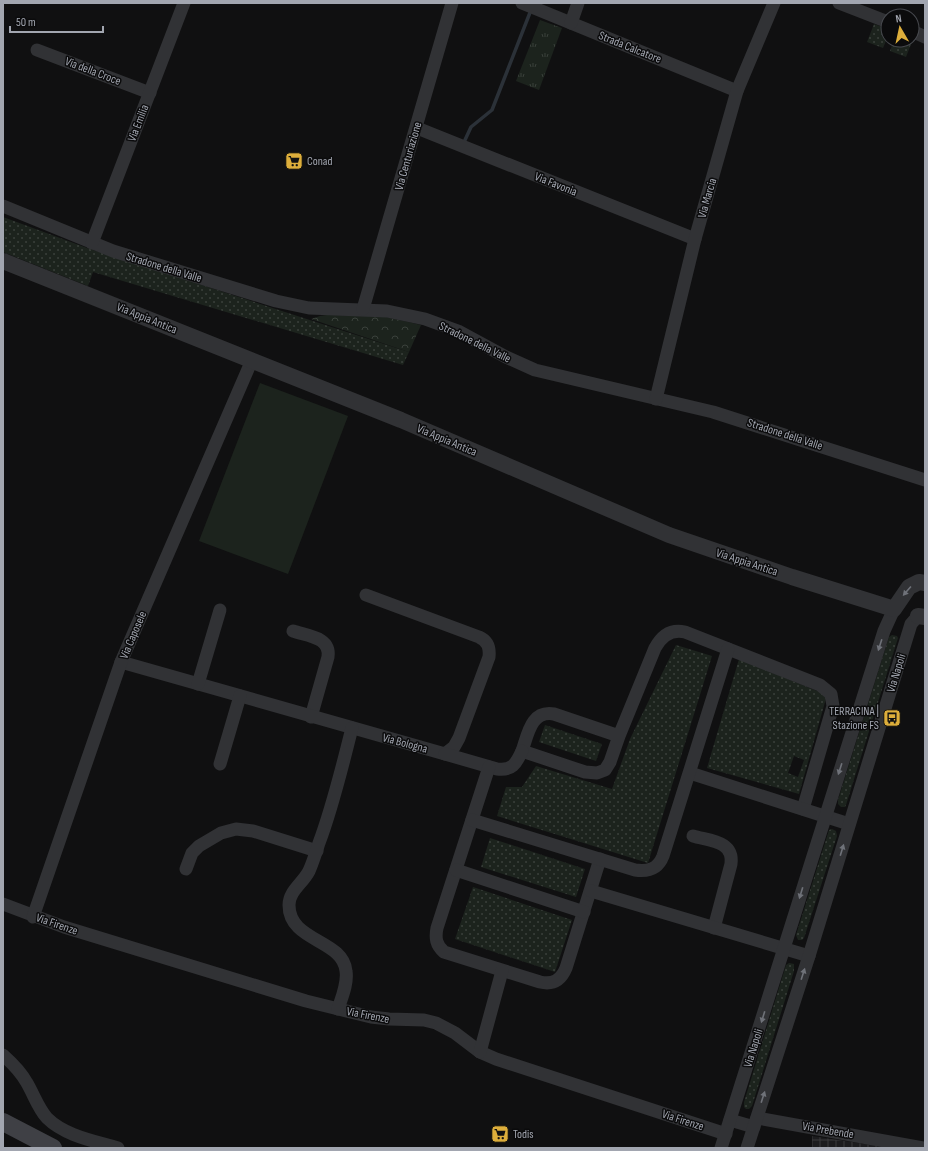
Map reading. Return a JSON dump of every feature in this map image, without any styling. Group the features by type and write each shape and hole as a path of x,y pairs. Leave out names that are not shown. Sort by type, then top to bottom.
{"main road":[{"path":"3,1122 53,1148"},
{"path":"3,1136 40,1148"}],"street":[{"name":"Via Emilia","path":"92,243 184,3"},
{"name":"Via Centuriazione","path":"363,309 417,128 452,3"},
{"path":"571,23 578,3"},
{"name":"Via Marcia","path":"656,399 695,239 737,91 774,3"},
{"path":"839,3 880,19"},
{"name":"Strada Calcatore","path":"529,6 737,91"},
{"name":"Via della Croce","path":"37,50 150,93"},
{"name":"Via Favonia","path":"417,128 695,239"},
{"name":"Stradone della Valle","path":"3,206 92,243 143,261 294,306 328,310 363,309 394,312 434,322 458,331 506,357 535,370 713,412 925,480"},
{"name":"Via Appia Antica","path":"3,261 401,420 674,537 799,580 894,609"},
{"name":"Via Caposele","path":"33,917 121,662 252,360"},
{"path":"894,609 909,587 919,582 925,583"},
{"path":"366,595 483,638 488,644 488,657 459,738 454,747 445,754"},
{"name":"Via Napoli","path":"721,1148 884,631 894,609"},
{"path":"198,684 220,610"},
{"name":"Via Napoli","path":"747,1148 809,956 911,624 921,616"},
{"path":"293,631 320,640 327,645 328,649 328,657 311,717"},
{"path":"619,736 554,714 544,714 532,722 522,751 585,772 597,773 605,770 608,766 655,648 664,637 671,632 680,631 820,685 831,694 833,706 803,809"},
{"path":"472,820 638,870 648,870 656,867 663,856 728,649"},
{"name":"Via Bologna","path":"121,662 501,770 509,769 516,762 522,751"},
{"path":"220,764 240,696"},
{"path":"338,1009 347,977 344,961 338,954 299,928 293,920 289,905 291,896 307,874 317,851 352,728"},
{"path":"489,767 437,928 436,939 440,948 448,954 540,982 546,983 556,981 564,973 566,968 600,859"},
{"path":"690,773 849,824"},
{"path":"186,869 190,858 199,846 222,833 236,829 253,831 317,851"},
{"path":"693,836 724,845 730,851 731,855 731,864 714,928"},
{"path":"456,870 584,912"},
{"path":"591,891 809,956"},
{"name":"Via Firenze","path":"3,904 33,917 270,991 338,1009 381,1018 424,1020 436,1023 455,1033 480,1052 496,1059 726,1134"},
{"path":"480,1052 502,971"},
{"path":"3,1055 25,1078 40,1109 52,1122 68,1132 118,1148"},
{"name":"Via Prebende","path":"730,1120 923,1148"}],"shaded area":[{"path":"812,1136 891,1148 812,1148"}],"green space":[{"path":"540,20 562,28 539,90 516,81"},
{"path":"874,24 880,26 880,47 867,42"},
{"path":"891,48 910,48 906,57 890,51"},
{"path":"3,217 90,249 409,352 403,365 93,272 88,286 3,252"},
{"path":"327,315 382,316 421,325 409,352 311,319"},
{"path":"260,383 348,416 288,574 199,541"},
{"path":"892,635 897,636 898,638 846,805 845,807 841,807 838,804 838,800 889,637"},
{"path":"676,645 712,656 648,863 497,816 506,787 522,787 536,766 612,789 630,739"},
{"path":"739,659 827,695 799,794 707,768","holes":["794,756 804,760 798,777 788,773"]},
{"path":"545,725 602,744 596,761 539,742"},
{"path":"832,829 836,831 837,836 804,938 802,940 798,940 796,935 829,830"},
{"path":"490,838 585,869 576,897 481,867"},
{"path":"473,887 572,920 555,972 455,939"},
{"path":"789,963 794,964 794,971 752,1106 749,1109 746,1109 744,1107 744,1102 786,965"}],"waterway":[{"path":"465,140 471,127 492,110 531,10"}],"place":[{"name":"Conad","path":"294,161"},
{"name":"TERRACINA | Stazione FS","path":"892,718"},
{"name":"Todis","path":"500,1134"}]}
